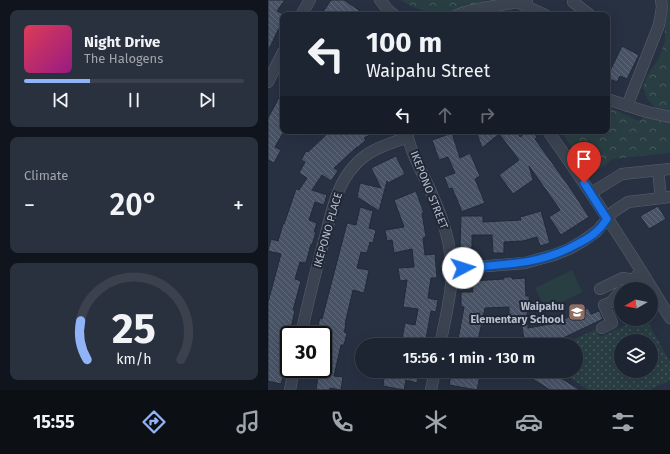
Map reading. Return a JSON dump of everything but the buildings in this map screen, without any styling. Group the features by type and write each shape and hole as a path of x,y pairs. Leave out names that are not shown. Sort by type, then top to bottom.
{"street":[{"path":"303,12 310,0"},
{"path":"380,0 390,12"},
{"path":"627,106 659,25 662,7 661,0"},
{"path":"465,12 522,1 540,12"},
{"path":"572,1 586,12"},
{"path":"268,82 280,58"},
{"path":"610,100 647,112 670,117"},
{"name":"IKEPONO STREET","path":"408,134 410,146 443,220 450,251 451,284 441,338"},
{"name":"IKEPONO PLACE","path":"303,326 318,263 338,193 343,181 356,164 366,155 408,134"},
{"path":"550,134 642,271 670,318"},
{"path":"591,193 622,174 670,169"},
{"path":"451,269 525,263 569,249 597,231 613,212 628,202 665,197 658,170"},
{"path":"600,289 623,278 633,280 642,271"},
{"path":"602,328 612,323 604,305 614,298"},
{"path":"290,390 292,378"},
{"path":"431,390 434,378"}],"green space":[{"path":"401,0 487,0 453,12 429,12 411,6"},
{"path":"668,0 670,0 670,153 613,159 590,175 563,134 610,134 610,107 639,121 657,110 647,98 643,87 647,76 659,58 665,41 665,24 669,7"},
{"path":"572,270 582,292 546,310 535,288"},
{"path":"624,326 650,326 654,334 614,334 614,378 658,378 658,340 670,362 670,380 649,390 589,390 570,378 583,378 583,338 577,338 597,329 600,337"}],"place":[{"name":"Waipahu Elementary School","path":"577,312"}],"route":[{"path":"463,268 525,263 554,255 583,241 597,231 607,219 584,183"}]}
